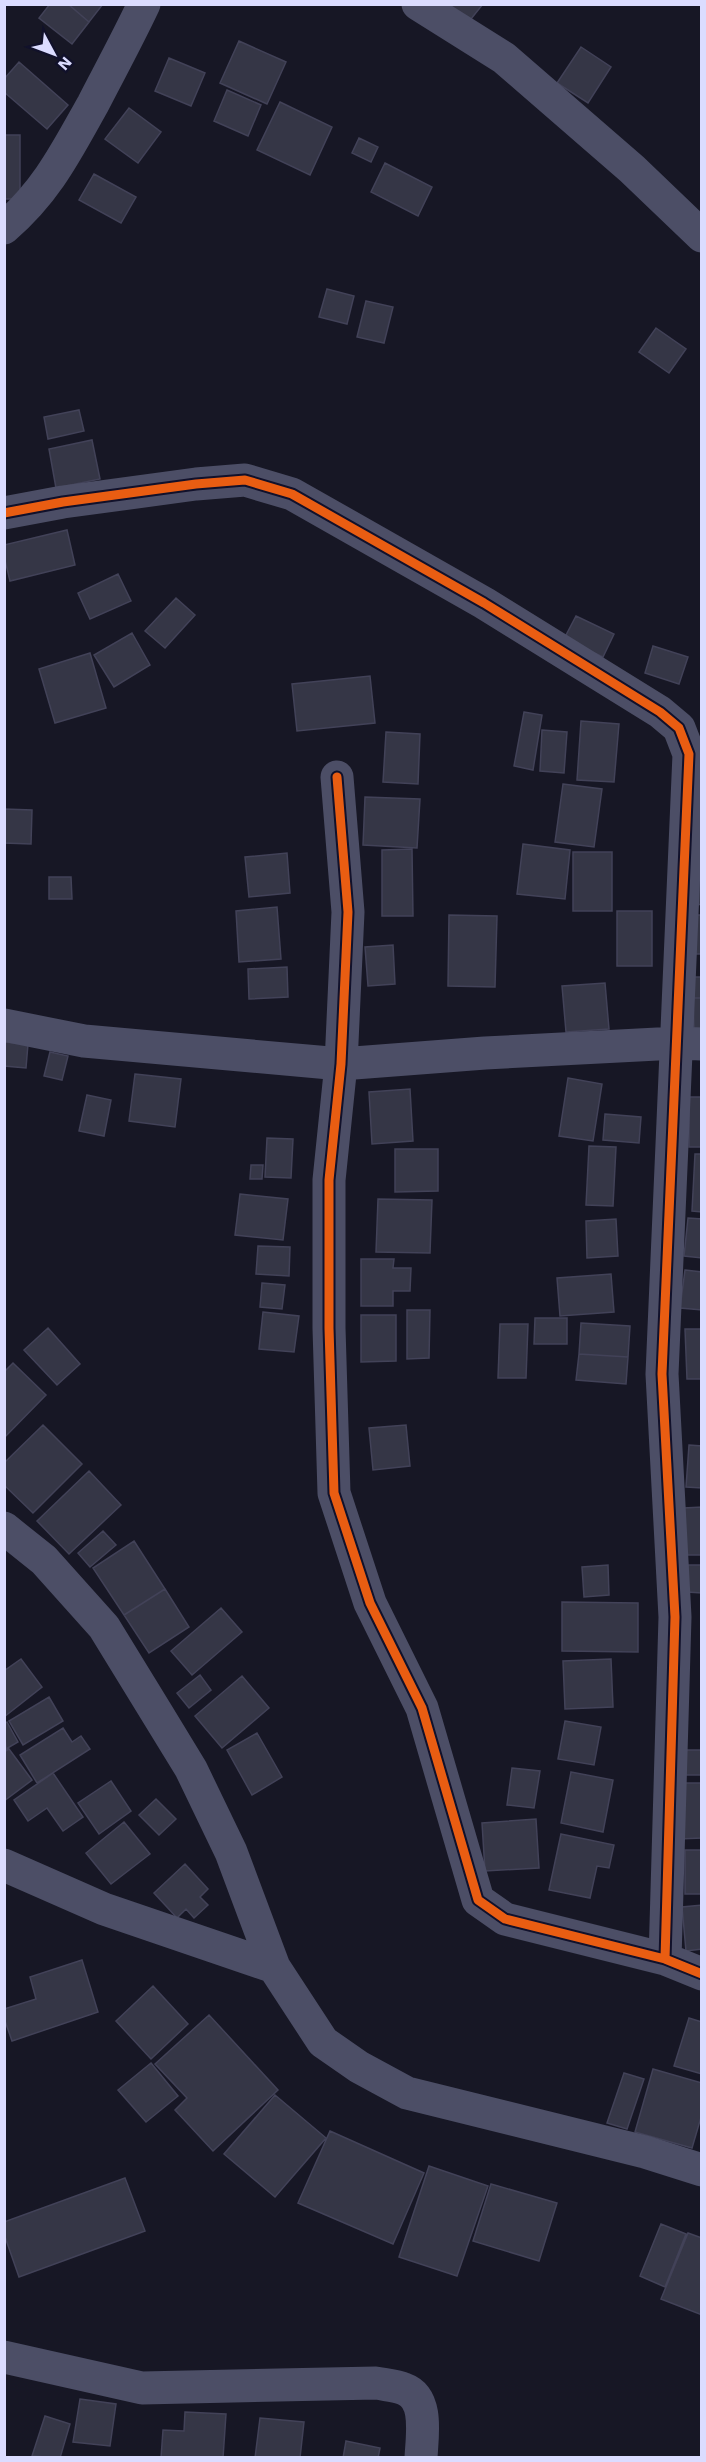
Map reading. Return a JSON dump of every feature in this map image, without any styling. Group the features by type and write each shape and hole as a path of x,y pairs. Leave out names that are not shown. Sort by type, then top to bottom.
{"street":[{"path":"4,228 24,211 56,171 144,4"},
{"path":"418,4 504,58 632,170 702,236"},
{"path":"4,513 63,502 196,484 245,480 292,494 484,603 660,712 679,728 689,754 689,1044 662,1374 675,1617 665,1959"},
{"path":"337,777 348,912 341,1064 328,1180 329,1328 334,1493 370,1603 422,1708 478,1900 505,1919 665,1959 702,1974"},
{"path":"4,1025 84,1041 341,1064 485,1053 689,1044"},
{"path":"4,1528 44,1560 104,1627 191,1768 231,1852 274,1967 323,2042 359,2067 407,2093 645,2152 702,2170"},
{"path":"4,1865 104,1909 274,1967"},
{"path":"4,2357 142,2388 376,2383 406,2389 417,2400 422,2415 421,2457"}],"building":[{"path":"50,4 68,4 89,22 72,44 39,18"},
{"path":"68,4 103,4 89,22"},
{"path":"443,4 483,4 467,24"},
{"path":"239,41 286,62 267,104 220,83"},
{"path":"581,47 611,67 588,103 557,83"},
{"path":"169,58 205,73 191,106 155,91"},
{"path":"19,62 68,105 47,129 4,92 4,79"},
{"path":"227,90 261,105 248,136 214,121"},
{"path":"280,102 332,127 310,175 257,150"},
{"path":"129,108 161,132 138,163 105,139"},
{"path":"4,135 20,135 20,199 4,199"},
{"path":"359,138 378,147 371,162 352,153"},
{"path":"385,163 432,187 418,216 371,192"},
{"path":"94,174 136,197 121,223 79,200"},
{"path":"327,289 354,296 347,324 319,317"},
{"path":"366,301 393,307 384,343 357,337"},
{"path":"656,328 686,349 669,373 639,352"},
{"path":"79,410 84,431 48,439 44,417"},
{"path":"92,440 100,479 56,488 49,449"},
{"path":"67,530 75,565 10,581 4,556 4,545"},
{"path":"118,574 131,601 90,619 78,593"},
{"path":"176,598 195,615 165,648 145,631"},
{"path":"576,616 614,634 603,657 564,639"},
{"path":"132,633 150,665 114,687 94,655"},
{"path":"653,646 688,657 679,684 645,673"},
{"path":"90,653 106,708 55,723 39,669"},
{"path":"370,676 375,723 297,731 292,684"},
{"path":"524,712 542,715 533,770 514,766"},
{"path":"581,721 619,724 614,782 577,780"},
{"path":"542,730 567,732 564,773 540,771"},
{"path":"386,732 420,734 418,784 383,782"},
{"path":"563,784 602,789 594,847 555,842"},
{"path":"365,797 420,799 417,848 363,845"},
{"path":"4,809 32,810 31,844 4,843"},
{"path":"523,844 570,850 565,899 517,894"},
{"path":"412,849 413,916 382,916 382,850"},
{"path":"573,852 612,852 612,911 573,911"},
{"path":"287,853 290,893 249,897 245,857"},
{"path":"702,867 702,904 697,905 694,868"},
{"path":"49,877 71,877 72,899 49,899"},
{"path":"277,907 281,959 239,962 236,911"},
{"path":"617,911 652,911 652,966 617,966"},
{"path":"449,915 497,916 495,987 448,986"},
{"path":"692,915 702,915 702,954 694,954"},
{"path":"393,945 395,984 368,986 365,947"},
{"path":"287,967 288,997 249,999 248,969"},
{"path":"693,977 702,977 702,998 693,998"},
{"path":"605,983 609,1029 566,1032 562,986"},
{"path":"693,998 702,998 702,1031 694,1031"},
{"path":"4,1042 28,1044 26,1068 4,1066"},
{"path":"50,1052 68,1056 62,1080 44,1076"},
{"path":"135,1074 181,1079 175,1127 129,1121"},
{"path":"568,1078 602,1084 593,1141 559,1136"},
{"path":"410,1089 413,1141 372,1144 369,1092"},
{"path":"87,1095 111,1100 104,1136 79,1131"},
{"path":"689,1097 702,1097 702,1147 689,1147"},
{"path":"605,1114 641,1117 639,1143 603,1140"},
{"path":"267,1138 293,1139 291,1178 265,1177"},
{"path":"589,1146 616,1147 613,1206 586,1205"},
{"path":"395,1149 438,1149 438,1191 395,1192"},
{"path":"695,1154 702,1154 702,1212 692,1211"},
{"path":"251,1165 263,1165 262,1179 250,1179"},
{"path":"240,1194 288,1199 283,1240 235,1235"},
{"path":"378,1199 432,1200 430,1253 376,1252"},
{"path":"688,1218 702,1219 702,1258 684,1256"},
{"path":"616,1219 618,1256 587,1258 586,1221"},
{"path":"258,1246 290,1247 289,1276 256,1274"},
{"path":"361,1259 394,1259 393,1268 411,1268 410,1291 393,1291 393,1306 361,1306"},
{"path":"685,1270 702,1272 702,1310 680,1308"},
{"path":"611,1274 614,1312 560,1316 557,1278"},
{"path":"262,1283 285,1285 282,1309 260,1307"},
{"path":"407,1310 430,1310 429,1358 407,1359"},
{"path":"263,1312 299,1316 294,1352 259,1349"},
{"path":"361,1315 396,1315 396,1361 361,1362"},
{"path":"535,1318 567,1318 567,1344 534,1344"},
{"path":"581,1323 630,1326 628,1357 579,1354"},
{"path":"500,1324 528,1324 526,1378 498,1378"},
{"path":"48,1328 80,1364 57,1385 24,1350"},
{"path":"685,1329 702,1329 702,1379 687,1379"},
{"path":"579,1354 628,1357 626,1384 576,1380"},
{"path":"13,1363 46,1395 4,1438 4,1372"},
{"path":"43,1425 82,1464 33,1513 4,1485 4,1463"},
{"path":"406,1425 410,1466 373,1470 369,1428"},
{"path":"689,1445 702,1446 702,1488 686,1487"},
{"path":"89,1471 121,1505 69,1554 37,1521"},
{"path":"702,1507 702,1555 685,1555 684,1508"},
{"path":"103,1531 116,1545 90,1567 78,1553"},
{"path":"134,1541 165,1589 124,1615 93,1568"},
{"path":"608,1565 609,1595 584,1597 582,1567"},
{"path":"688,1565 702,1565 702,1593 687,1592"},
{"path":"165,1589 189,1627 149,1653 124,1615"},
{"path":"562,1602 638,1603 638,1652 562,1651"},
{"path":"221,1608 242,1632 192,1675 171,1651"},
{"path":"21,1659 42,1687 4,1717 4,1671"},
{"path":"611,1659 613,1707 565,1709 563,1661"},
{"path":"200,1675 211,1690 189,1708 177,1693"},
{"path":"242,1676 269,1708 222,1748 195,1716"},
{"path":"49,1697 63,1721 23,1745 9,1721"},
{"path":"565,1721 601,1727 594,1765 558,1759"},
{"path":"7,1722 18,1742 6,1749 4,1724"},
{"path":"63,1728 72,1742 81,1736 90,1749 37,1783 20,1755"},
{"path":"257,1733 282,1777 252,1795 227,1750"},
{"path":"9,1749 32,1780 4,1801 4,1752"},
{"path":"680,1750 702,1750 702,1775 680,1775"},
{"path":"512,1768 540,1771 534,1808 507,1805"},
{"path":"571,1772 613,1780 603,1832 561,1823"},
{"path":"53,1773 83,1817 63,1831 47,1808 28,1821 14,1800"},
{"path":"111,1781 131,1811 99,1834 78,1803"},
{"path":"678,1783 702,1783 702,1838 678,1839"},
{"path":"156,1799 176,1819 159,1835 139,1815"},
{"path":"536,1819 539,1868 485,1871 482,1823"},
{"path":"124,1822 150,1854 111,1884 86,1853"},
{"path":"561,1834 614,1845 609,1868 597,1866 590,1898 549,1890"},
{"path":"685,1850 702,1850 702,1894 685,1894"},
{"path":"185,1864 208,1889 200,1897 208,1905 194,1918 186,1909 177,1918 154,1893"},
{"path":"702,1905 702,1949 686,1951 682,1907"},
{"path":"82,1960 98,2012 12,2041 4,2018 4,2009 36,1999 30,1977"},
{"path":"153,1986 188,2024 151,2059 116,2021"},
{"path":"209,2015 278,2090 213,2151 175,2110 187,2098 155,2064"},
{"path":"689,2018 702,2022 702,2074 674,2066"},
{"path":"151,2063 178,2096 146,2122 118,2090"},
{"path":"653,2069 702,2083 702,2114 692,2148 635,2132"},
{"path":"624,2073 644,2079 627,2129 607,2123"},
{"path":"275,2095 326,2138 275,2197 224,2154"},
{"path":"330,2131 424,2173 393,2244 298,2203"},
{"path":"429,2166 488,2186 457,2276 399,2257"},
{"path":"125,2178 145,2231 19,2277 4,2234 4,2222"},
{"path":"491,2184 557,2203 539,2261 473,2241"},
{"path":"661,2224 686,2234 665,2287 640,2276"},
{"path":"688,2233 702,2238 702,2315 661,2299"},
{"path":"80,2399 116,2404 110,2446 73,2442"},
{"path":"185,2412 226,2414 223,2458 161,2458 163,2430 184,2431"},
{"path":"45,2416 70,2424 60,2458 32,2456"},
{"path":"260,2418 304,2422 300,2458 255,2458"},
{"path":"346,2441 380,2448 378,2458 343,2458"}],"cycle path":[{"path":"4,513 63,502 196,484 245,480 292,494 484,603 660,712 679,728 689,754 662,1374 675,1617 665,1959"},
{"path":"337,777 348,912 341,1064 329,1180 329,1328 334,1493 370,1603 422,1708 478,1900 505,1919 665,1959 702,1974"}]}
